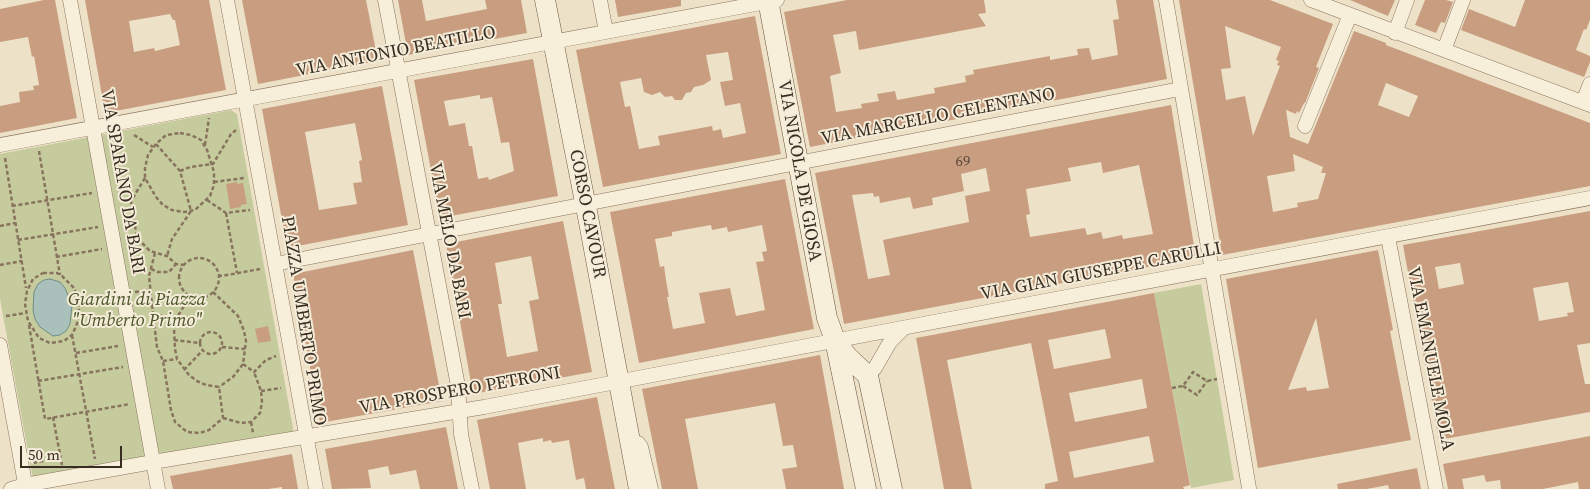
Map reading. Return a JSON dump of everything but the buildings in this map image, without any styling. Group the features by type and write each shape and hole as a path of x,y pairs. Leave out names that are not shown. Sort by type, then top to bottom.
{"main road":[{"name":"CORSO CAVOUR","path":"545,0 586,204 639,489"},
{"name":"VIA NICOLA DE GIOSA","path":"771,1 798,164 827,318 836,340"},
{"path":"836,340 847,356 868,376 892,489"},
{"path":"836,340 866,489"}],"street":[{"name":"VIA SPARANO DA BARI","path":"70,0 158,489"},
{"name":"PIAZZA UMBERTO PRIMO","path":"11,489 153,462 307,436 227,0"},
{"name":"VIA MELO DA BARI","path":"385,0 458,386 461,434 472,489"},
{"path":"600,0 606,32"},
{"path":"1166,0 1249,488"},
{"path":"1311,0 1587,104 1590,84"},
{"path":"1395,33 1407,0"},
{"path":"1444,50 1463,0"},
{"name":"VIA ANTONIO BEATILLO","path":"245,100 771,1"},
{"path":"1305,126 1350,15"},
{"name":"VIA MARCELLO CELENTANO","path":"275,264 1180,90"},
{"path":"2,150 93,128 245,100"},
{"name":"VIA GIAN GIUSEPPE CARULLI","path":"619,381 1590,198"},
{"name":"VIA EMANUELE MOLA","path":"1388,237 1436,489"},
{"path":"868,376 875,368 890,342 904,328"},
{"path":"0,345 26,487"},
{"name":"VIA PROSPERO PETRONI","path":"307,436 484,407 619,381"},
{"name":"CORSO CAVOUR","path":"627,428 640,448 651,489"},
{"path":"307,436 316,489"}],"path":[{"path":"205,146 210,116"},
{"path":"171,128 172,134"},
{"path":"213,164 231,134 236,130"},
{"path":"128,131 154,148"},
{"path":"172,134 191,135 201,140 213,164 214,182 210,196 195,210 178,211 164,205 156,197 145,178 148,155 156,144 172,134"},
{"path":"156,144 180,171 191,211 172,239 167,256"},
{"path":"38,148 60,275"},
{"path":"2,150 27,291"},
{"path":"180,171 190,167 213,164"},
{"path":"145,178 130,201 138,239 150,251 167,256 176,264 184,265"},
{"path":"214,182 244,178"},
{"path":"12,206 104,191"},
{"path":"207,200 226,213 250,210"},
{"path":"226,213 237,273"},
{"path":"0,226 15,224"},
{"path":"18,240 111,225"},
{"path":"56,256 115,247"},
{"path":"155,253 151,269 150,290 157,347 163,361 171,410 175,422 187,432 200,433 209,430 222,418"},
{"path":"194,259 205,260 214,266 218,275 218,281 213,292 202,298 190,296 181,288 179,282 179,276 184,265 194,259"},
{"path":"0,265 22,261"},
{"path":"151,269 158,272 169,272 176,264"},
{"path":"218,275 260,269"},
{"path":"28,321 35,334 44,341 56,343 72,336 78,324 79,303 74,288 69,281 60,275 50,272 43,273 37,276 29,285 27,291 26,313 45,419 142,402"},
{"path":"190,296 176,319 174,340 177,359 184,370 197,381 219,387 233,377 243,364 245,349 244,331 238,316 213,292"},
{"path":"152,304 165,299 184,299 190,296"},
{"path":"6,316 26,313"},
{"path":"153,314 176,319"},
{"path":"213,332 222,339 222,347 215,354 208,354 202,350 200,343 206,333 213,332"},
{"path":"72,336 96,464"},
{"path":"174,340 200,343"},
{"path":"76,353 132,344"},
{"path":"222,347 245,349"},
{"path":"184,370 202,350"},
{"path":"254,372 266,360 276,356"},
{"path":"163,361 177,359"},
{"path":"222,418 241,423 251,422 260,414 261,391 254,372 243,364"},
{"path":"38,381 136,365"},
{"path":"1183,386 1192,372 1207,381 1219,379"},
{"path":"1172,388 1183,386 1197,395 1207,381"},
{"path":"219,387 222,418"},
{"path":"261,391 281,388"},
{"path":"53,417 63,470"},
{"path":"251,422 254,437"},
{"path":"32,463 60,458"}],"green space":[{"name":"Giardini di Piazza \"Umberto Primo\"","path":"231,110 237,114 294,434 33,479 0,299 0,154"},
{"path":"1201,284 1234,480 1191,488 1154,293"}],"water":[{"path":"50,279 60,282 65,288 72,305 70,324 66,331 60,335 53,336 40,327 35,319 33,310 34,292 38,284"}]}
